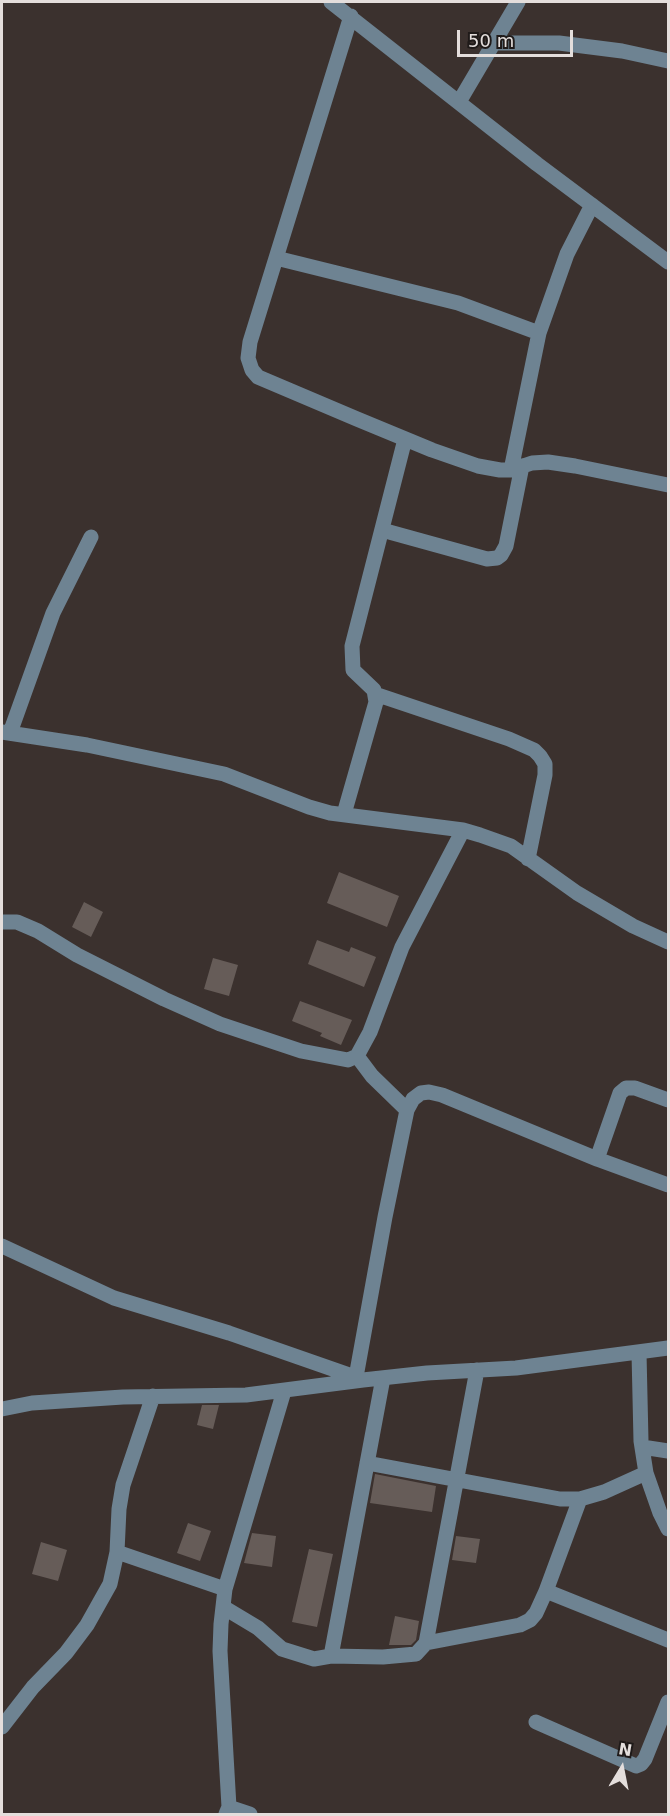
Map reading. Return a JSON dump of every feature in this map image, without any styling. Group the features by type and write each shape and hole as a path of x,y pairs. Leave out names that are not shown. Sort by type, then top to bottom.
{"street":[{"path":"331,2 537,164 669,262"},
{"path":"459,102 518,2"},
{"path":"351,16 250,342 248,358 252,370 266,381 405,439 478,466 500,470 548,462 669,486"},
{"path":"494,43 559,43 622,51 669,62"},
{"path":"382,530 487,559 501,555 506,546 516,468 539,333 567,254 592,205"},
{"path":"276,258 458,303 539,333"},
{"path":"344,814 375,709 375,694 372,687 353,670 352,646 405,439"},
{"path":"91,537 52,613 6,733 87,745 224,774 309,807 463,830 511,846 577,893 612,914 669,942"},
{"path":"375,694 509,738 534,750 540,756 545,764 545,775 528,859"},
{"path":"2,922 17,922 38,931 77,955 164,999 220,1024 302,1051 333,1059 348,1060 357,1056 370,1032 402,947 463,830"},
{"path":"357,1056 372,1076 407,1110"},
{"path":"597,1159 620,1093 626,1088 635,1088 669,1100"},
{"path":"360,1378 385,1217 407,1110 413,1099 421,1093 442,1095 597,1159 669,1185"},
{"path":"2,1246 114,1298 229,1333 360,1378"},
{"path":"2,1409 32,1403 153,1396 246,1395 360,1378 516,1368 669,1348"},
{"path":"639,1353 642,1447 646,1473 660,1513 669,1529"},
{"path":"223,1607 258,1628 282,1649 314,1659 330,1656 383,1657 416,1654 426,1643 477,1370"},
{"path":"330,1656 383,1378"},
{"path":"250,1815 228,1811 220,1651 223,1607 225,1589 284,1391"},
{"path":"2,1727 33,1687 66,1653 87,1625 110,1584 117,1552 119,1509 123,1485 153,1396"},
{"path":"642,1447 669,1451"},
{"path":"367,1463 560,1499 580,1499 603,1492 646,1473"},
{"path":"426,1643 530,1620 536,1613 546,1590 580,1499"},
{"path":"117,1552 225,1589"},
{"path":"546,1590 669,1640"},
{"path":"536,1722 636,1766 645,1759 669,1702"}],"building":[{"path":"339,872 399,896 387,927 327,903"},
{"path":"84,902 103,912 91,937 72,927"},
{"path":"317,940 349,952 351,947 376,957 364,987 308,964"},
{"path":"213,958 238,965 229,996 204,989"},
{"path":"300,1001 352,1020 341,1045 320,1036 322,1033 292,1021"},
{"path":"202,1405 219,1405 213,1429 197,1425"},
{"path":"375,1474 436,1486 432,1512 370,1503"},
{"path":"188,1523 211,1531 200,1561 177,1553"},
{"path":"252,1533 276,1536 272,1567 244,1563"},
{"path":"456,1536 480,1539 476,1563 452,1560"},
{"path":"41,1542 67,1550 58,1581 32,1574"},
{"path":"309,1549 333,1554 317,1627 292,1622"},
{"path":"395,1616 419,1621 416,1640 411,1645 389,1645"}]}
